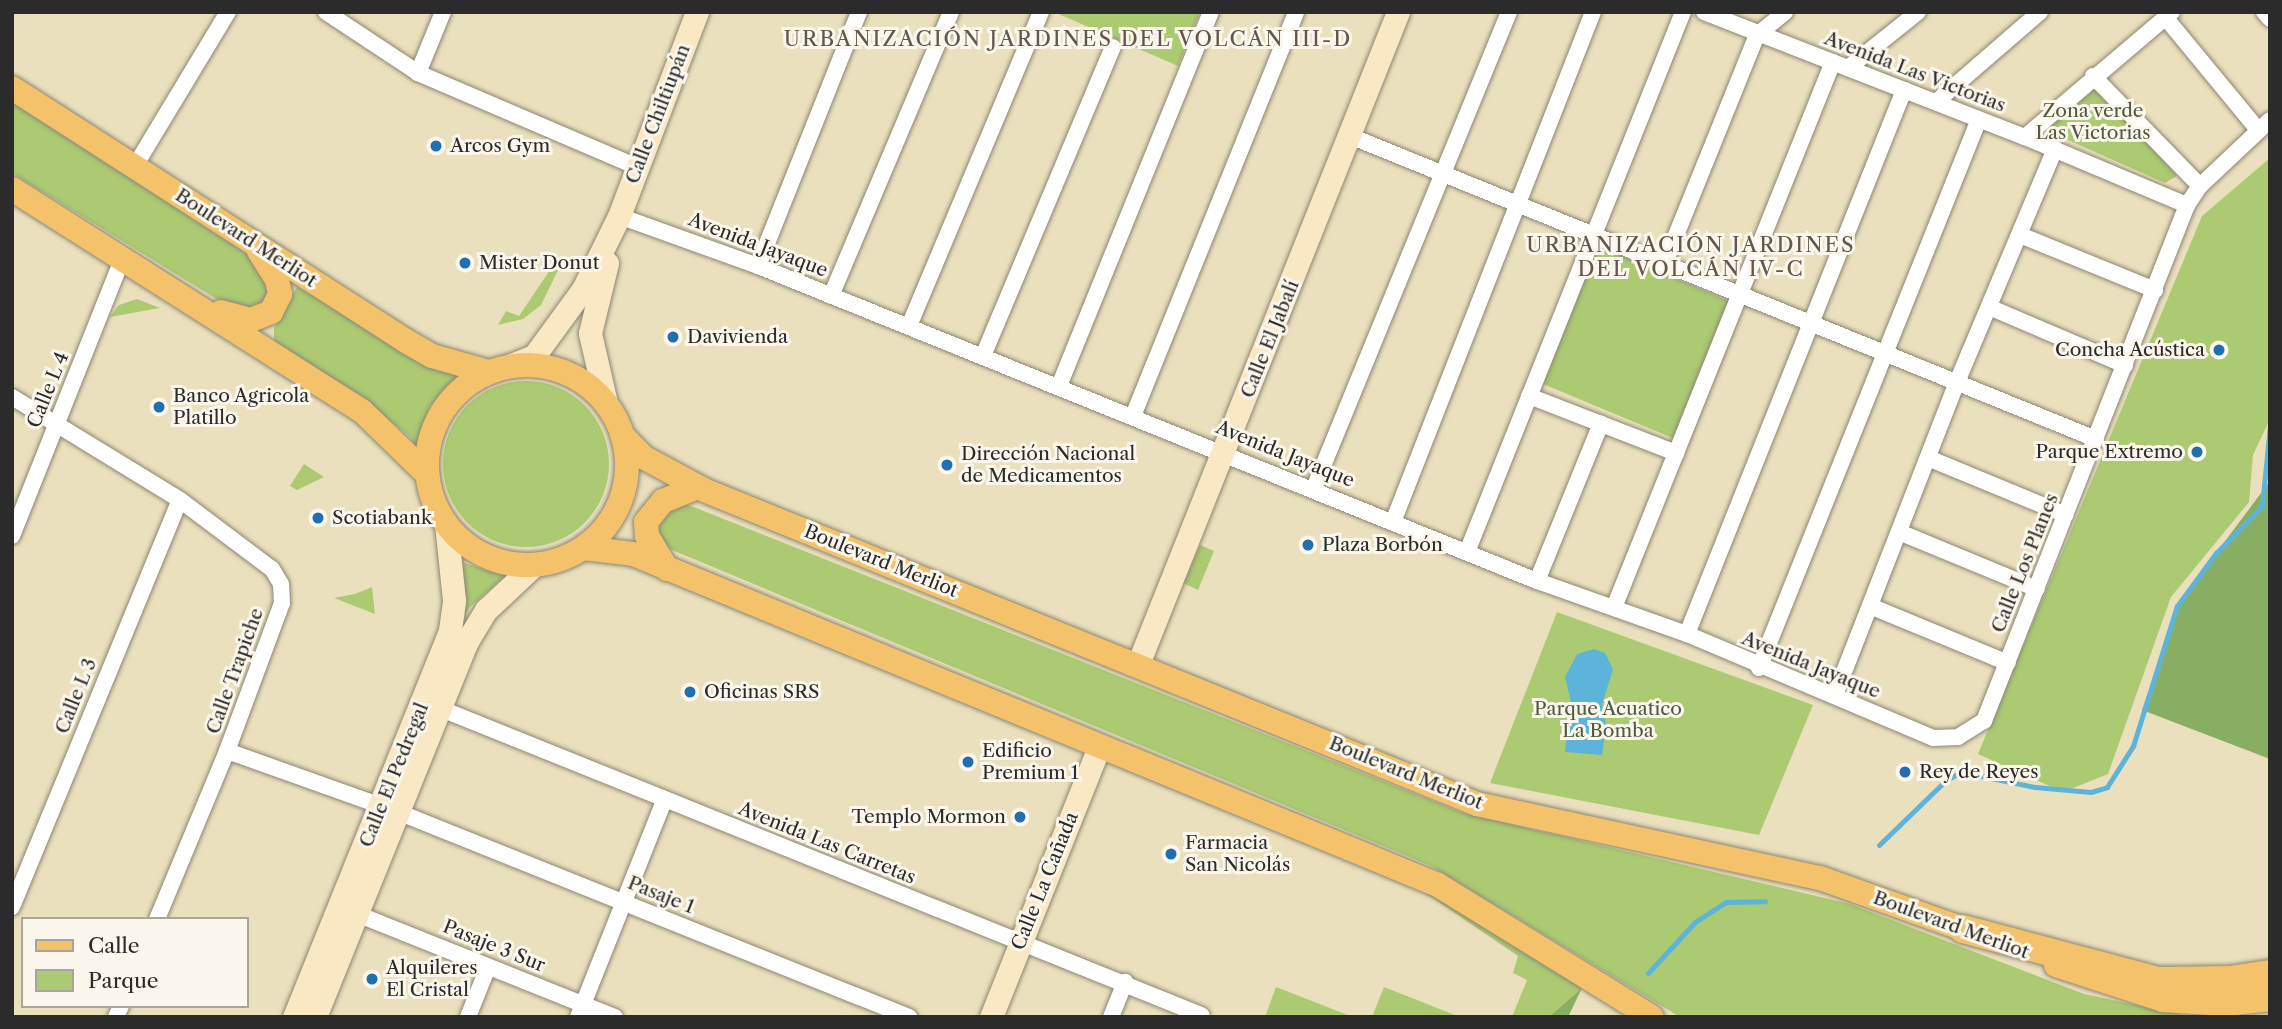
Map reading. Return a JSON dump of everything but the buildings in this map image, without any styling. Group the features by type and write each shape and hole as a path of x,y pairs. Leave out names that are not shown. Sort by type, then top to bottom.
{"highway":[{"path":"1963,929 2158,981 2231,980 2270,974"}],"main road":[{"name":"Calle Chiltiupán","path":"498,369 534,356 583,289 619,216 697,12"},
{"name":"Calle El Jabalí","path":"1138,664 1225,452 1398,12"},
{"name":"Boulevard Merliot","path":"12,88 432,356 498,369"},
{"path":"12,189 362,411 427,474 446,524 484,556 534,565 583,548 633,554 1437,885 1652,1017"},
{"name":"Calle Chiltiupán","path":"606,403 590,333 619,216"},
{"path":"197,304 251,320 271,312 279,294 277,280 255,244"},
{"path":"427,474 432,433 441,413 461,390 498,369 530,365 572,375 606,403 622,435 625,485 616,510 583,548"},
{"name":"Boulevard Merliot","path":"622,435 643,457 697,487 1477,804 1820,878 2116,988 2163,1000 2226,1004 2270,999"},
{"path":"667,569 647,536 646,522 663,500 697,487"},
{"name":"Calle El Pedregal","path":"315,1017 357,914 450,631 454,600 446,524"},
{"name":"Calle El Pedregal","path":"294,1017 439,708 466,643 486,610 534,565"},
{"name":"Calle La Cañada","path":"991,1017 1099,747"}],"street":[{"path":"135,166 228,12"},
{"path":"326,12 418,73 637,167"},
{"path":"418,73 443,12"},
{"path":"758,266 859,12"},
{"path":"831,296 951,12"},
{"path":"909,327 1041,12"},
{"path":"1059,386 1211,12"},
{"path":"1133,416 1296,12"},
{"path":"1314,488 1446,174 1509,12"},
{"path":"1393,522 1594,12"},
{"path":"1467,552 1683,12"},
{"name":"Avenida Las Victorias","path":"1704,12 1757,35 2025,136 2187,205"},
{"path":"1664,265 1757,35 1785,12"},
{"path":"1849,68 1918,12"},
{"path":"1936,103 2040,12"},
{"path":"2264,12 2270,19"},
{"path":"2025,136 2168,15 2264,125"},
{"path":"983,356 1112,47"},
{"path":"1615,605 1833,62"},
{"path":"2093,76 2200,186"},
{"path":"1687,634 1904,90"},
{"path":"1759,668 1979,119"},
{"name":"Calle Los Planes","path":"1933,738 1958,737 1979,728 2008,663 2187,205 2200,186 2264,125"},
{"path":"1350,136 1519,202 1739,296 2096,439"},
{"path":"1835,695 1957,382 2055,149"},
{"name":"Avenida Jayaque","path":"619,216 758,266 1225,452 1537,581 1615,605 1687,634 1759,668 1835,695 1933,738"},
{"path":"2020,235 2155,290"},
{"name":"Calle L 4","path":"12,536 122,259"},
{"path":"1989,307 2125,365"},
{"path":"1529,396 1676,453"},
{"name":"Calle Trapiche","path":"12,397 180,500 272,569 282,584 282,603 228,751 158,917"},
{"path":"1537,581 1601,424"},
{"path":"1928,458 2066,515"},
{"name":"Calle L 3","path":"13,901 180,500"},
{"path":"1899,532 2037,589"},
{"path":"1870,606 2008,663"},
{"name":"Avenida Las Carretas","path":"439,708 664,801 1125,982 1201,1015"},
{"name":"Pasaje 1","path":"228,751 390,808 909,1017"},
{"path":"581,1010 664,801"},
{"name":"Pasaje 3 Sur","path":"357,914 488,967 581,1010 615,1017"},
{"path":"468,1017 488,967"},
{"path":"1111,1017 1125,982"}],"green space":[{"path":"1054,12 1200,12 1178,66"},
{"name":"Zona verde Las Victorias","path":"2094,83 2177,176 2165,183 2041,128"},
{"path":"12,102 264,265 271,305 244,316 12,173"},
{"name":"Parque Extremo","path":"2270,158 2270,419 2253,455 2249,502 2171,597 2108,774 2063,792 1978,754 2202,216"},
{"path":"1598,246 1729,301 1675,439 1543,384"},
{"path":"552,267 558,270 541,305 523,319 498,325 506,311 519,316"},
{"path":"297,287 459,376 430,406 421,455 410,437 377,410 274,341 274,328"},
{"path":"137,299 160,308 110,317 119,305"},
{"path":"526,381 558,387 585,405 603,432 609,464 603,496 585,523 558,541 526,547 494,541 467,523 449,496 443,464 449,432 467,405 494,387"},
{"path":"304,464 324,477 297,490 290,486"},
{"path":"2270,481 2270,759 2142,710 2179,603"},
{"path":"671,498 1463,813 1850,904 2084,994 2188,1016 2232,1016 1680,1017 1431,866 653,542"},
{"path":"1200,545 1214,551 1198,590 1183,583"},
{"path":"455,560 505,576 469,608 454,633"},
{"path":"372,587 375,614 334,598 355,594"},
{"name":"Parque Acuatico La Bomba","path":"1557,612 1813,705 1759,835 1490,783"},
{"path":"1435,893 1582,988 1549,1017 1512,1017 1527,980 1513,973 1518,956 1427,894"},
{"path":"1276,987 1353,1017 1265,1017"},
{"path":"1384,987 1460,1017 1372,1017"},
{"path":"1582,988 1568,1017 1549,1017"}],"water":[{"path":"1594,649 1605,653 1613,669 1602,705 1606,727 1602,755 1565,752 1571,702 1565,677 1577,654"}],"waterway":[{"path":"1879,845 1946,780 1961,772 2035,787 2091,792 2107,787 2133,746 2177,606 2216,553 2262,506 2270,425"},
{"path":"1648,973 1695,922 1726,902 1765,901"}],"place":[{"name":"Arcos Gym","path":"436,146"},
{"name":"Mister Donut","path":"465,263"},
{"name":"Davivienda","path":"673,337"},
{"name":"Concha Acústica","path":"2219,350"},
{"name":"Banco Agricola Platillo","path":"159,407"},
{"name":"Parque Extremo","path":"2197,452"},
{"name":"Dirección Nacional de Medicamentos","path":"947,465"},
{"name":"Scotiabank","path":"318,518"},
{"name":"Plaza Borbón","path":"1308,545"},
{"name":"Oficinas SRS","path":"690,692"},
{"name":"Edificio Premium 1","path":"968,762"},
{"name":"Rey de Reyes","path":"1905,772"},
{"name":"Templo Mormon","path":"1020,817"},
{"name":"Farmacia San Nicolás","path":"1171,854"},
{"name":"Alquileres El Cristal","path":"372,979"}],"district":[{"name":"URBANIZACIÓN JARDINES DEL VOLCÁN III-D","path":"1068,39"},
{"name":"URBANIZACIÓN JARDINES DEL VOLCÁN IV-C","path":"1691,257"}]}
